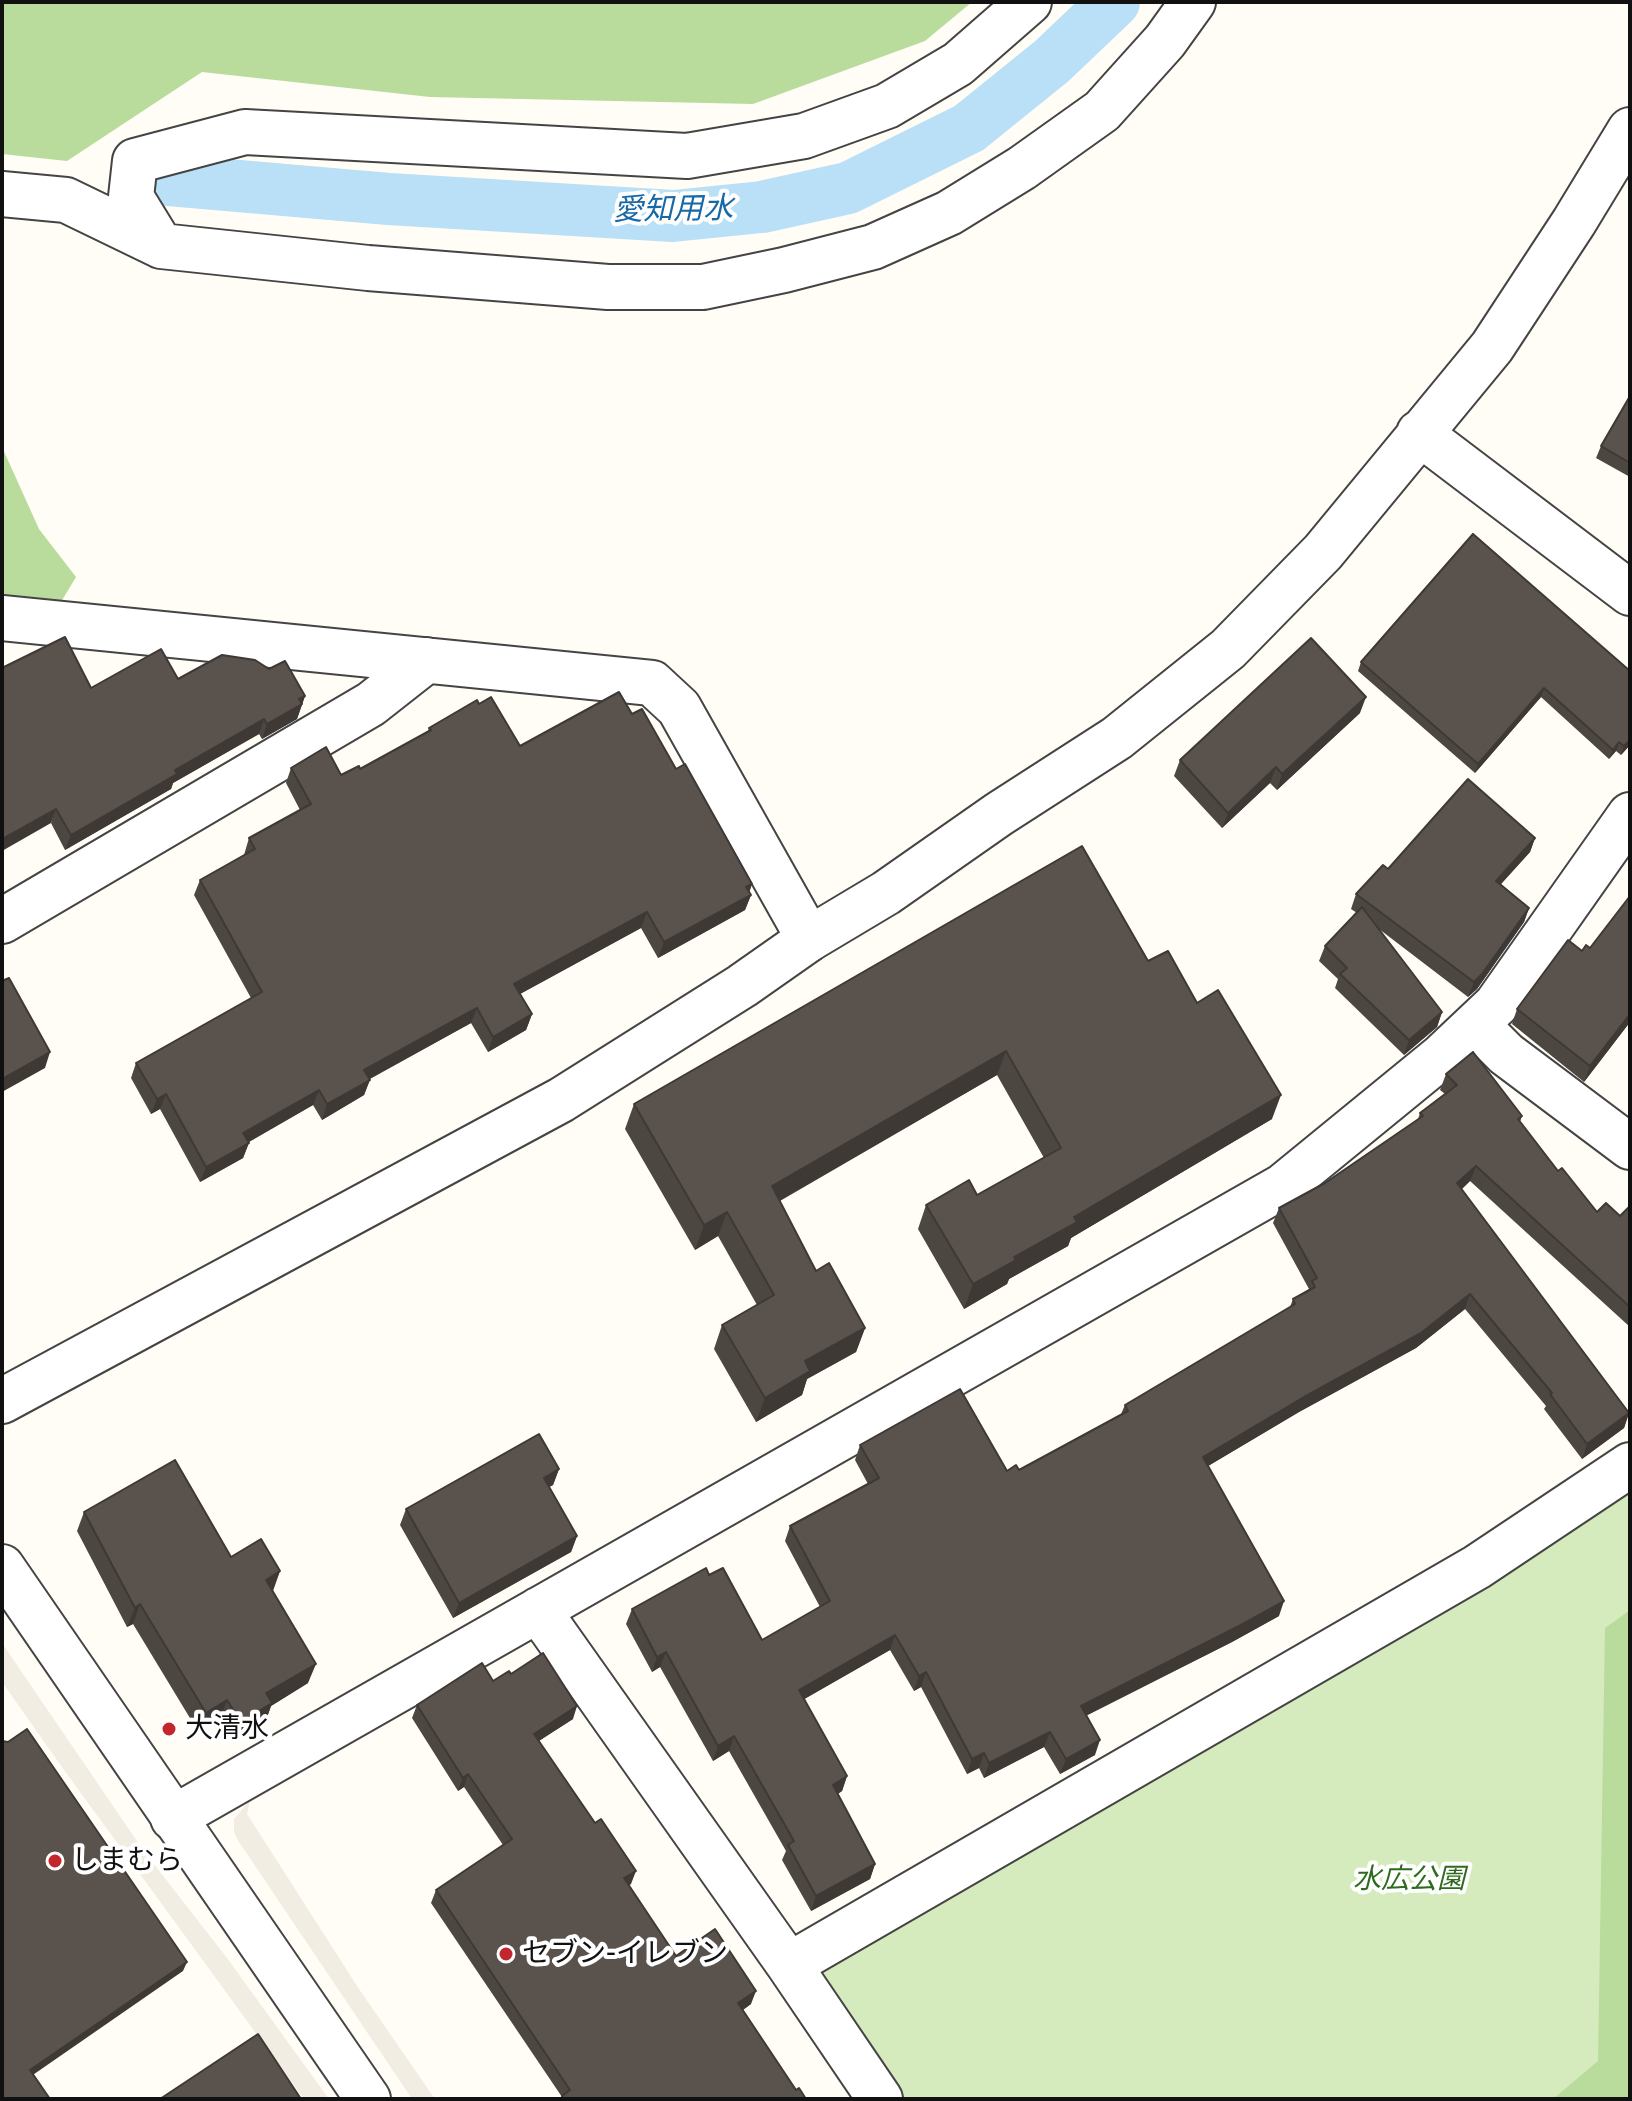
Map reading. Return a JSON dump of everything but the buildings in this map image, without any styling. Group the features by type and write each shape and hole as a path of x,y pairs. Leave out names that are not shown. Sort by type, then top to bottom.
{"street":[{"path":"161,246 131,197 135,161 245,132 687,156 804,136 887,106 958,64 1029,2"},
{"path":"2,194 66,200 161,246 368,268 608,287 703,287 873,247 949,213 1022,168 1102,111 1165,41 1193,2"},
{"path":"2,1401 561,1100 742,986 809,939 886,893 999,814 1117,738 1228,649 1323,552 1492,347 1630,130"},
{"path":"1419,433 1630,593"},
{"path":"2,618 652,683 679,708 809,939"},
{"path":"2,921 371,704 427,660"},
{"path":"173,1818 1283,1186 1442,1056 1496,1005 1630,815"},
{"path":"1476,1024 1506,1054 1630,1147"},
{"path":"789,1965 1477,1567 1630,1465"},
{"path":"2,1567 368,2099"},
{"path":"538,1610 880,2099"}],"green space":[{"path":"2,2 972,2 925,41 753,104 430,97 202,72 67,161 2,154"},
{"path":"2,447 39,529 76,577 58,607 2,601"},
{"name":"水広公園","path":"1630,1483 1630,2099 900,2099 820,1980 825,1964 1564,1538"},
{"path":"1630,1610 1630,2099 1553,2099 1598,2061 1605,1628"}],"shaded area":[{"path":"2,1643 143,1850 227,1958 329,2099 304,2099 64,1770 2,1682"},
{"path":"250,1800 247,1814 359,1989 435,2099 412,2099 237,1839 234,1819"}],"waterway":[{"name":"愛知用水","path":"169,180 389,199 673,216 762,207 848,188 969,128 1052,61 1114,2"}],"place":[{"name":"大清水","path":"169,1729"},
{"name":"しまむら","path":"55,1861"},
{"name":"セブン-イレブン","path":"506,1954"}]}
